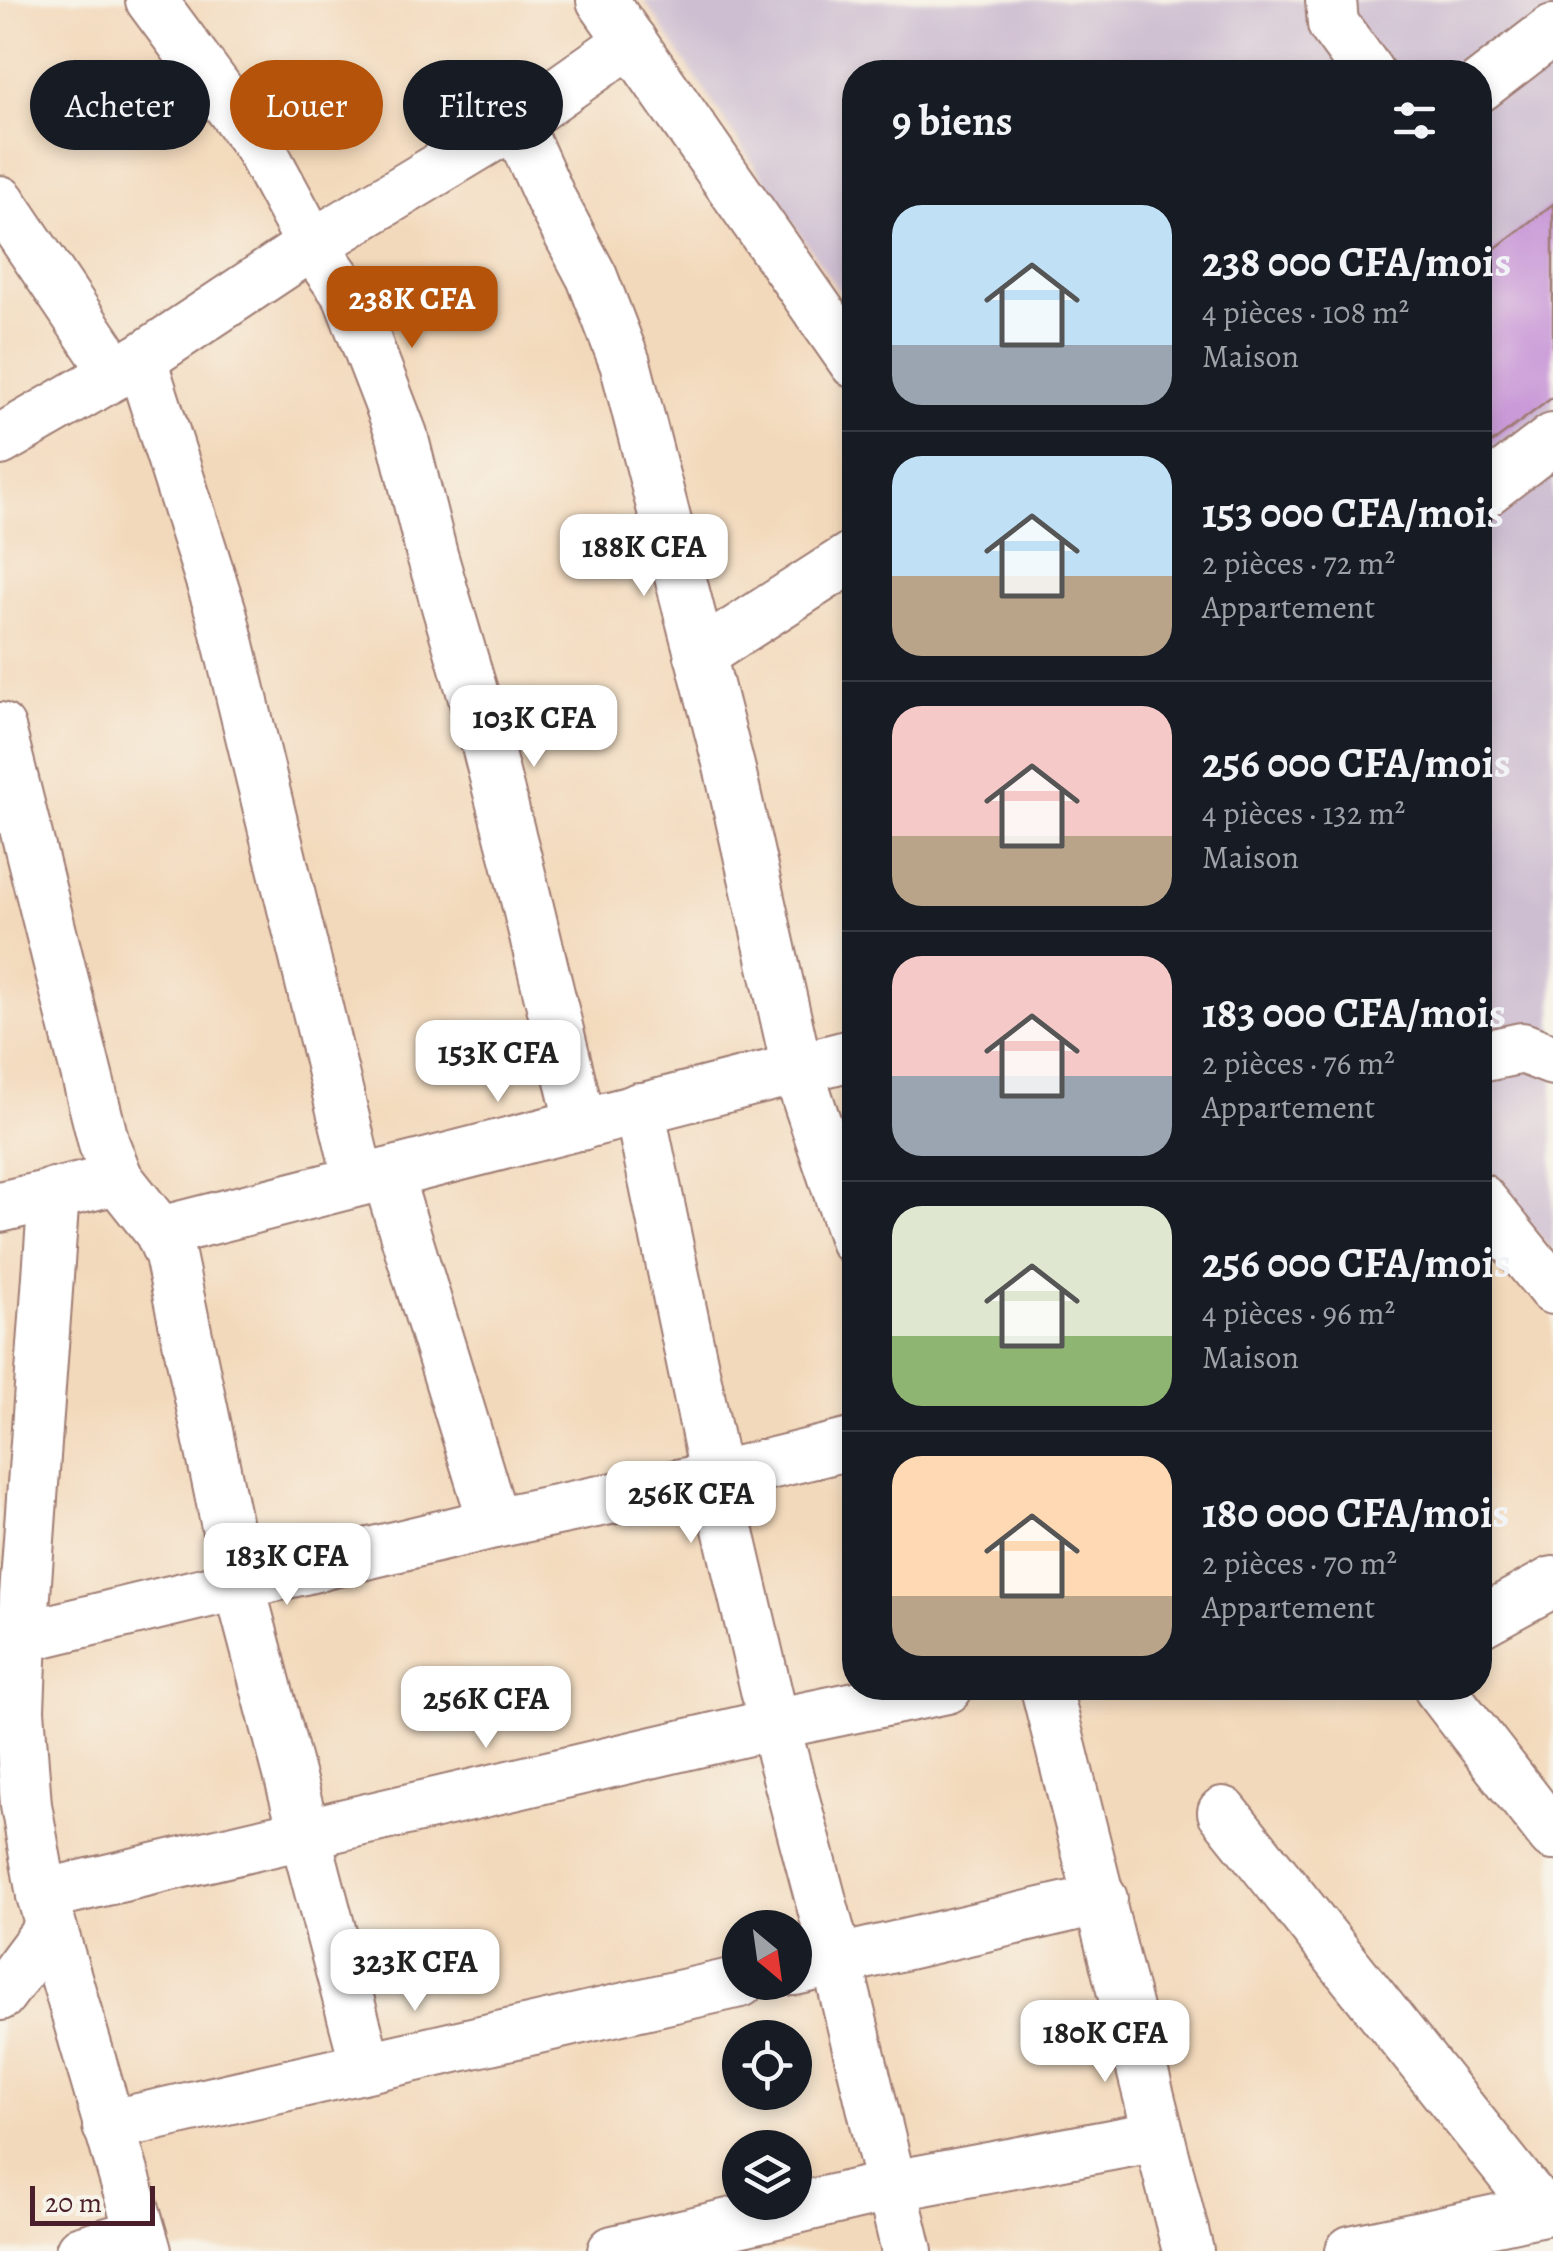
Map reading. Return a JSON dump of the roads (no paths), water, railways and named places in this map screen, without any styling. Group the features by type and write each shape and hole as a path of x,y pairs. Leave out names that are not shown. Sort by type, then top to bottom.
{"street":[{"path":"151,0 259,146 312,245 348,296 402,435 479,715 581,1125"},
{"path":"602,0 842,344"},
{"path":"1330,0 1334,24 1360,60"},
{"path":"1492,77 1553,30"},
{"path":"563,90 632,42"},
{"path":"0,440 128,366 312,245 470,150"},
{"path":"529,150 612,326 730,770 797,1068 842,1201"},
{"path":"0,201 128,366 221,612 373,1177 494,1523"},
{"path":"1492,486 1553,438"},
{"path":"700,655 842,563"},
{"path":"0,728 104,1144 118,1180 160,1232 170,1255 239,1584 366,2066"},
{"path":"1492,1054 1522,1048 1553,1060"},
{"path":"160,1232 842,1057"},
{"path":"640,1108 716,1477 774,1724 816,1965 892,2186 907,2251"},
{"path":"0,1207 118,1180"},
{"path":"54,1194 22,1637 10,1712 46,1912 143,2242 82,2251"},
{"path":"1492,1210 1546,1261"},
{"path":"22,1637 494,1523 842,1446"},
{"path":"1492,1615 1553,1582"},
{"path":"0,1996 46,1912 303,1834 889,1700"},
{"path":"1049,1700 1188,2251"},
{"path":"1449,1700 1553,1835"},
{"path":"1223,1812 1547,2209 1480,2238 1352,2251"},
{"path":"816,1965 1102,1900"},
{"path":"108,2126 722,1986"},
{"path":"613,2251 892,2186 1159,2136"}]}
